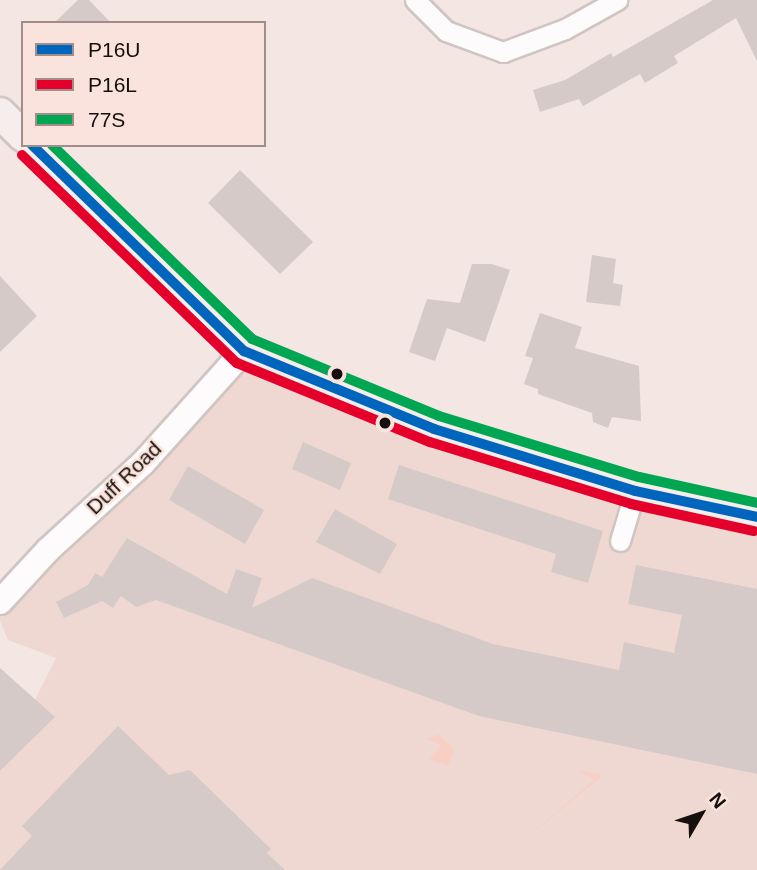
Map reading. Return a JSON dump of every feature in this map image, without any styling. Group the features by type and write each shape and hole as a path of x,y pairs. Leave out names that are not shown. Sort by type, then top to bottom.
{"main road":[{"path":"0,113 21,134"},
{"path":"34,147 244,351 434,429 635,491 757,517"}],"street":[{"path":"415,0 446,31 503,52 565,29 617,0"},
{"name":"Duff Road","path":"0,602 48,550 143,463 244,351"},
{"path":"620,541 635,491"}],"shaded area":[{"path":"244,351 313,383 757,517 757,870 0,870 0,769 56,658 8,640 0,621 0,602"},
{"path":"438,734 454,749 448,766 429,759 442,745 427,739"},
{"path":"577,770 603,775 488,870 594,780"}],"building":[{"path":"78,0 89,0 109,21 56,21"},
{"path":"713,0 757,0 757,61 736,18 674,56 678,63 645,83 640,74 583,106 579,99 540,112 533,90 565,80 611,53 613,57"},
{"path":"240,170 313,242 280,274 208,203"},
{"path":"592,255 616,259 613,283 623,285 620,306 586,302"},
{"path":"472,264 492,264 510,270 485,342 447,328 435,361 409,352 427,299 460,303"},
{"path":"0,276 37,316 0,352"},
{"path":"540,313 582,327 575,348 639,366 641,421 612,417 608,428 593,422 592,413 538,394 538,389 524,384 533,358 525,356"},
{"path":"303,442 351,463 340,490 292,469"},
{"path":"399,465 603,531 588,583 551,572 556,554 388,499"},
{"path":"188,466 264,510 245,544 169,500"},
{"path":"335,509 397,544 380,574 316,542"},
{"path":"127,538 227,594 236,569 262,578 252,608 312,578 493,644 619,670 624,642 674,653 682,615 628,604 636,565 757,589 757,774 479,716 156,600 136,607 121,596 113,608 102,601 64,618 56,602 88,585 95,573 102,577"},
{"path":"0,668 55,717 0,771"},
{"path":"118,726 169,775 190,770 271,849 267,853 285,870 0,870 32,836 22,826"}],"transit line":[{"name":"P16U","path":"34,147 244,351 434,429 635,491 757,517"},
{"name":"77S","path":"54,147 252,339 439,416 639,477 757,503"},
{"name":"P16L","path":"22,155 237,363 430,442 631,504 754,531"}]}
